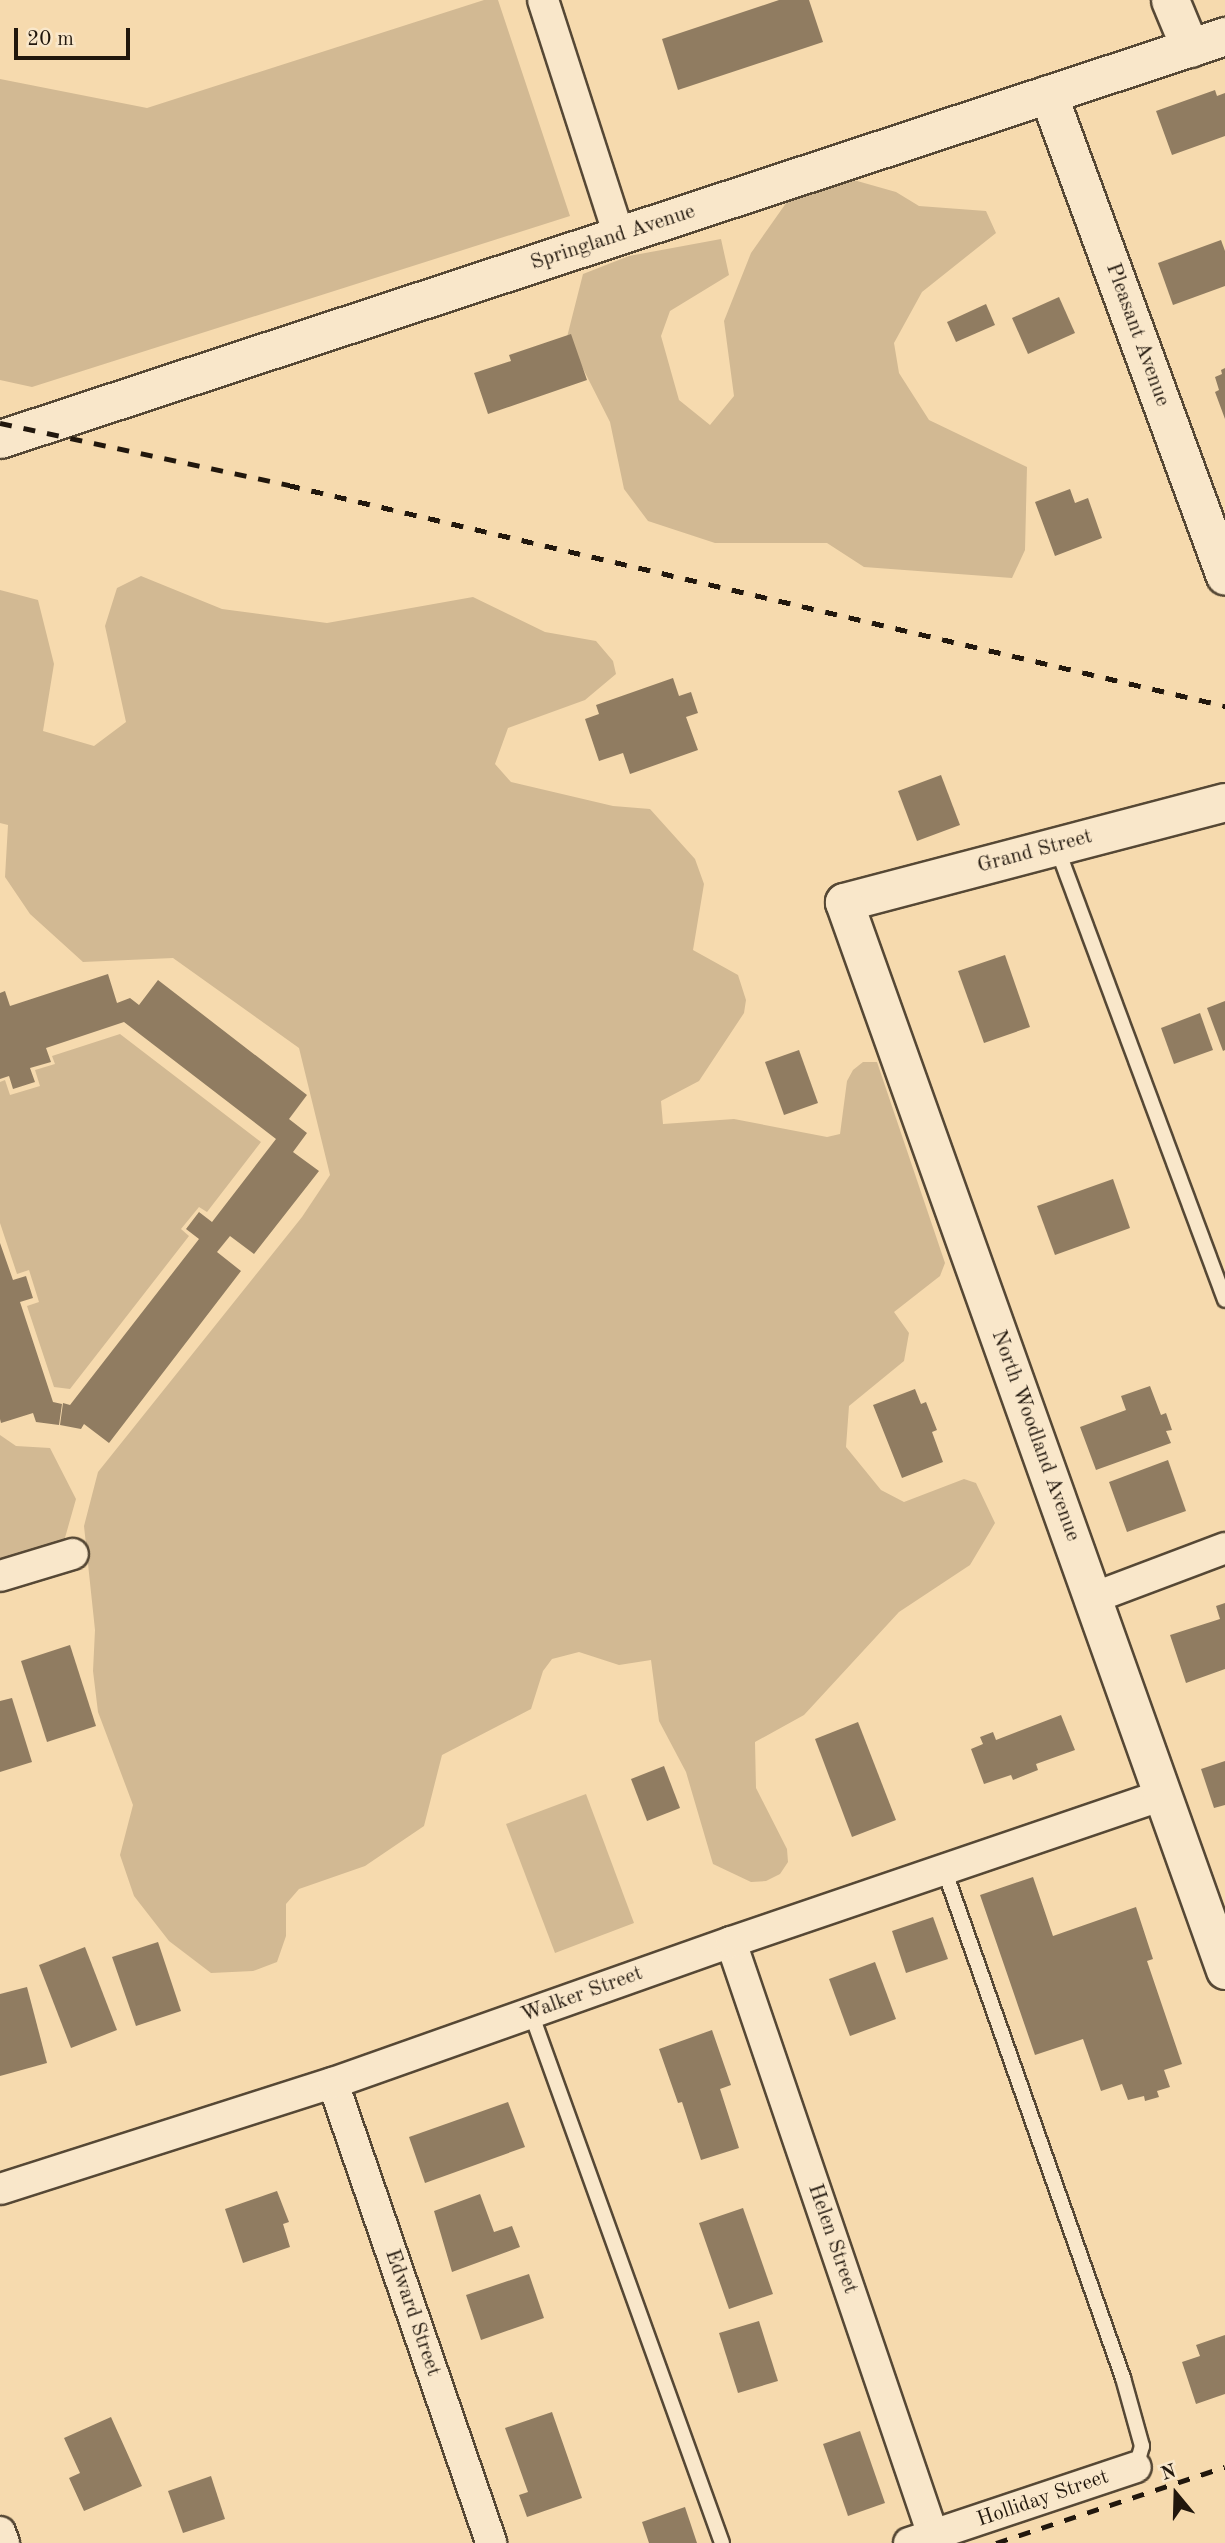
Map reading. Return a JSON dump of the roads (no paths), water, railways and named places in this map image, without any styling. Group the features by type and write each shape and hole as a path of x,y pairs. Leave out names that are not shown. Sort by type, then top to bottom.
{"street":[{"path":"543,0 619,235"},
{"path":"1170,0 1190,48"},
{"name":"Springland Avenue","path":"0,439 1225,36"},
{"name":"Pleasant Avenue","path":"1048,94 1225,576"},
{"name":"Grand Street","path":"844,902 1225,802"},
{"name":"North Woodland Avenue","path":"844,902 1225,1970"},
{"path":"1093,1598 1225,1548"},
{"path":"0,1576 73,1554"},
{"name":"Walker Street","path":"0,2189 333,2083 732,1942 1163,1795"},
{"name":"Helen Street","path":"732,1942 921,2539"},
{"name":"Edward Street","path":"333,2083 491,2543"},
{"name":"Holliday Street","path":"921,2539 1136,2467"},
{"path":"0,2532 4,2543"}],"lane":[{"path":"1057,847 1225,1300"},
{"path":"944,1869 1123,2378 1142,2446 1136,2467"},
{"path":"531,2013 722,2543"}],"railway":[{"path":"0,423 288,485 1225,706"},
{"path":"996,2543 1225,2467"}]}
